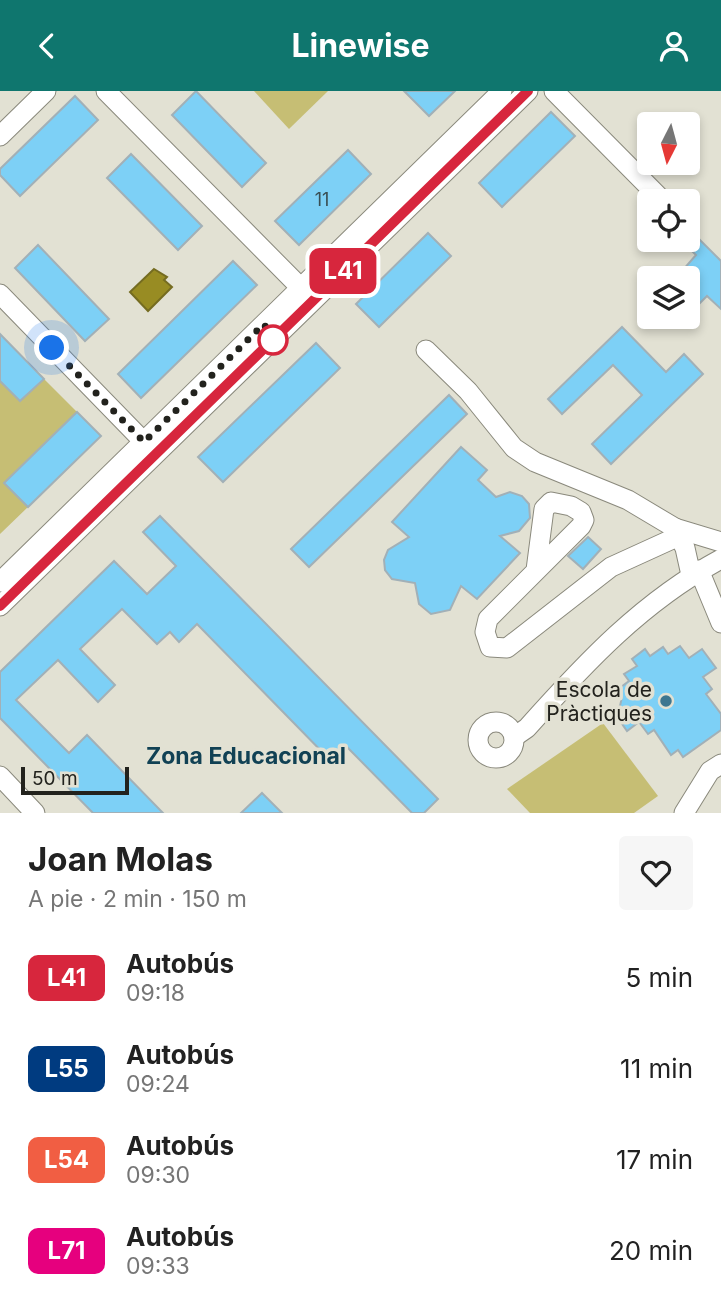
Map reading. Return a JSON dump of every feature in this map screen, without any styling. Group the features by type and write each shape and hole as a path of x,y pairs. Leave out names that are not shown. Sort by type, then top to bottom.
{"street":[{"path":"0,136 46,91"},
{"path":"106,91 301,288"},
{"path":"0,582 502,91"},
{"path":"0,606 528,91"},
{"path":"555,91 651,189"},
{"path":"0,295 144,442"},
{"path":"426,350 468,391 514,448 535,462 628,500 677,532 721,542"},
{"path":"536,570 488,619 485,632 490,647 507,648 611,567 677,532"},
{"path":"677,532 721,623"},
{"path":"514,737 527,728 614,634 695,573 721,559"},
{"path":"684,813 710,771 721,764"},
{"path":"0,776 35,813"}],"shaded area":[{"path":"254,91 328,91 289,129"},
{"path":"154,269 167,277 164,280 172,287 148,311 130,292"},
{"path":"44,379 77,412 5,483 28,507 0,534 0,381 20,401"},
{"path":"603,723 658,796 634,813 530,813 507,789"}],"building":[{"path":"196,91 266,163 242,187 172,115"},
{"path":"404,91 455,91 429,116"},
{"path":"75,96 98,120 20,196 0,175 0,169"},
{"path":"551,112 575,136 502,207 479,183"},
{"path":"348,150 371,174 299,245 275,221"},
{"path":"131,154 202,226 178,250 107,178"},
{"path":"428,233 451,256 379,327 356,304"},
{"path":"700,240 721,261 721,309 707,296 700,303 700,266 686,266 696,255 693,252 700,252"},
{"path":"38,245 109,319 85,341 15,268"},
{"path":"233,261 257,285 141,398 118,374"},
{"path":"622,327 666,372 684,354 703,374 611,464 592,444 642,395 613,365 562,414 548,399"},
{"path":"0,334 44,379 20,401 0,381"},
{"path":"316,343 340,368 223,482 198,457"},
{"path":"449,395 467,414 309,567 291,549"},
{"path":"77,412 101,436 28,507 4,483"},
{"path":"461,447 487,470 478,480 496,497 510,492 522,496 529,504 530,518 519,531 500,536 520,553 477,599 461,586 450,610 431,614 419,604 415,583 392,579 385,570 384,560 388,550 409,537 392,522"},
{"path":"160,516 438,799 424,813 412,813 347,747 332,762 197,624 179,642 170,632 157,644 122,609 80,649 115,685 98,702 58,660 16,700 69,753 87,735 163,813 93,813 0,718 0,672 114,561 147,594 176,566 143,532"},
{"path":"588,537 601,549 583,569 568,556"},
{"name":"Escola de Pràctiques","path":"680,646 689,658 702,649 716,668 703,677 712,689 706,694 721,714 721,730 683,757 678,750 671,755 654,730 648,734 639,722 627,731 613,711 620,706 622,697 617,690 629,681 624,674 637,666 632,659 645,649 650,656 663,647 668,654"},
{"path":"262,793 282,813 241,813"}],"bus line":[{"name":"L41","path":"0,606 528,91"}],"place":[{"name":"Escola de Pràctiques","path":"666,701"}],"district":[{"name":"Zona Educacional","path":"246,756"}],"route":[{"path":"52,348 144,442 264,324 273,340"}]}
